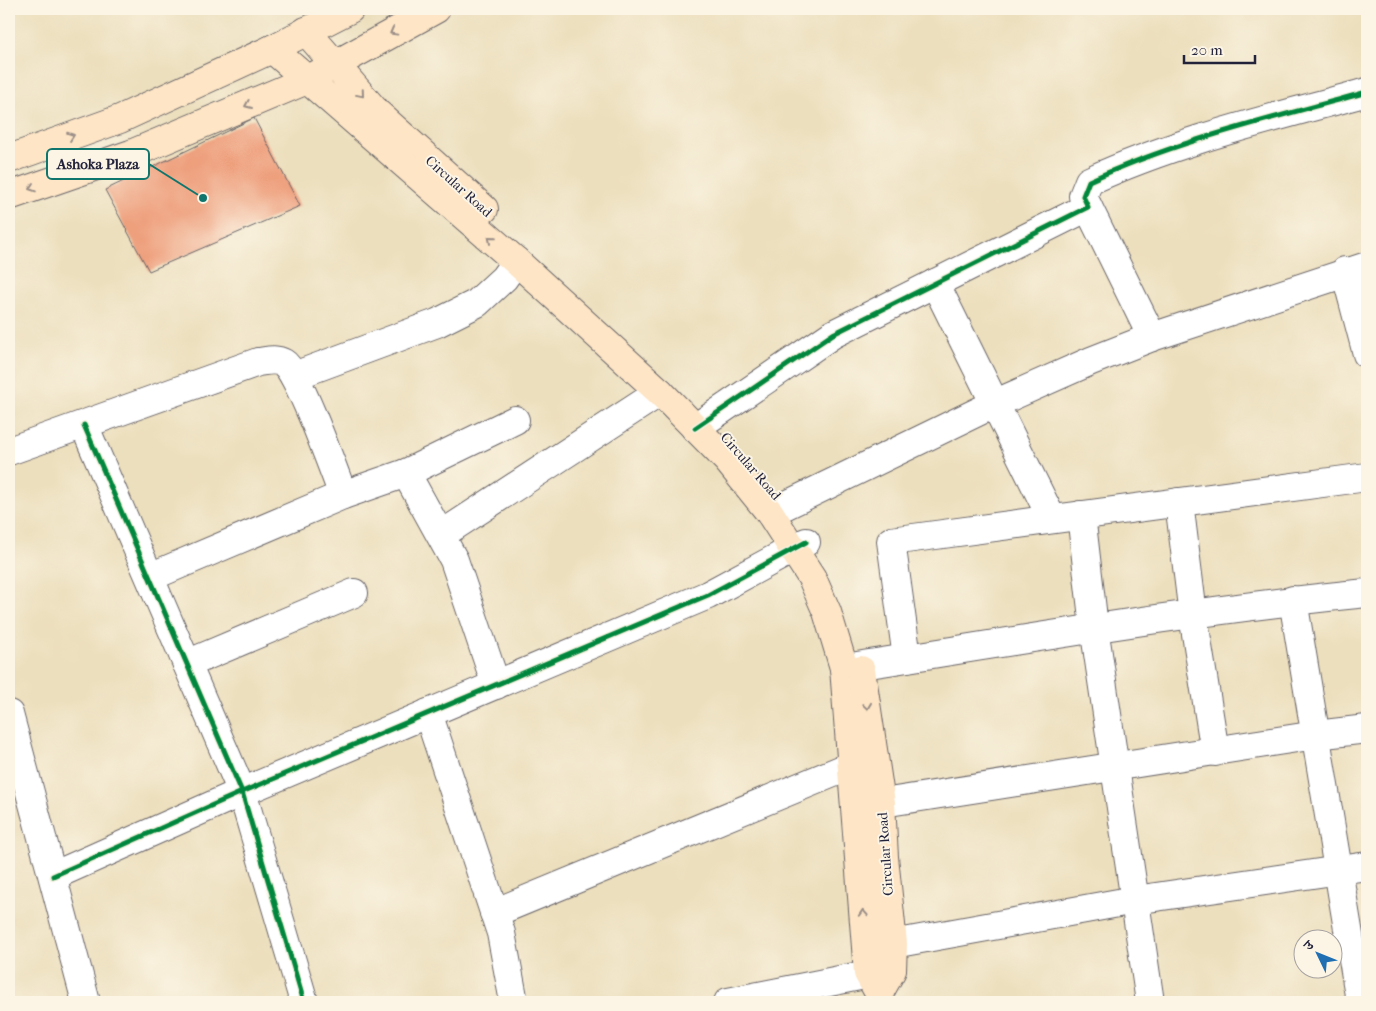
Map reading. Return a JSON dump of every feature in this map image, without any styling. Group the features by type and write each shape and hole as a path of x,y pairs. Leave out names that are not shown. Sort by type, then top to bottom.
{"main road":[{"path":"9,159 120,119 272,49 350,9"},
{"path":"9,196 131,154 309,80 436,9"},
{"name":"Circular Road","path":"306,31 377,112 652,363 701,424"},
{"name":"Circular Road","path":"272,49 516,261 660,392 701,424 733,442 837,600 852,666 869,805 884,857 882,976"},
{"name":"Circular Road","path":"865,946 869,805"}],"street":[{"path":"1152,337 1083,196 1089,181 1134,161 1202,139 1367,92"},
{"path":"701,424 833,334 1088,207"},
{"path":"294,376 437,323 478,303 504,278 516,261"},
{"path":"777,510 994,404 1152,337 1356,269 1367,354"},
{"path":"935,283 1052,519"},
{"path":"9,451 258,362 274,359 285,363 294,376 344,495"},
{"path":"441,535 660,392"},
{"path":"150,578 344,495 406,473 515,420"},
{"path":"84,425 242,792 304,1002"},
{"path":"406,473 454,560 496,685"},
{"path":"906,658 891,541 1367,477"},
{"path":"1179,502 1193,614 1215,752"},
{"path":"1081,515 1094,627 1150,1002"},
{"path":"53,876 242,792 708,595 800,545"},
{"path":"852,666 1094,627 1293,600 1367,593"},
{"path":"187,664 354,594"},
{"path":"1293,600 1359,1001"},
{"path":"428,713 501,933 514,1002"},
{"path":"9,714 86,1002"},
{"path":"869,805 1316,735 1367,730"},
{"path":"494,913 863,761"},
{"path":"728,1002 882,976 1134,900 1367,866"},
{"path":"865,946 882,976"}],"building":[{"path":"254,118 300,206 149,271 105,190"}],"cycle path":[{"path":"695,428 833,334 1088,207 1083,196 1089,181 1157,153 1367,92"},
{"path":"84,425 242,792 304,1002"},
{"path":"53,876 242,792 708,595 806,542"}],"place":[{"name":"Ashoka Plaza","path":"203,198"}]}
